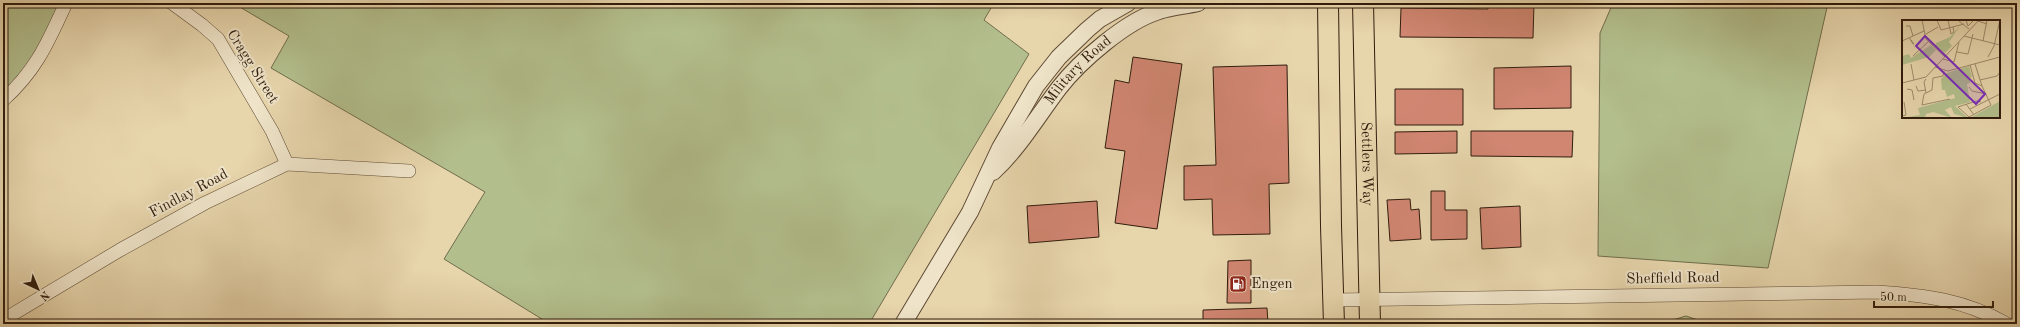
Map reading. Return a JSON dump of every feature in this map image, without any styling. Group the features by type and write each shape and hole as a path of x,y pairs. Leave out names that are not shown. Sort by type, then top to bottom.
{"main road":[{"path":"1328,3 1334,324"},
{"name":"Settlers Way","path":"1362,3 1370,324"}],"street":[{"path":"3,100 20,85 39,60 66,3"},
{"name":"Cragg Street","path":"172,3 202,25 222,46 272,131 287,164"},
{"name":"Military Road","path":"903,324 970,212 1000,148 1036,86 1059,57 1087,30 1100,19 1128,3"},
{"name":"Military Road","path":"987,178 1012,152 1060,87 1086,60 1116,34 1135,22 1158,11 1198,3"},
{"name":"Findlay Road","path":"3,320 126,246 205,203 287,164 410,171"},
{"name":"Sheffield Road","path":"1334,300 1877,292 1929,296 1965,304 2007,324"}],"green space":[{"path":"3,3 63,3 22,74 3,96"},
{"path":"233,3 994,3 984,20 1029,54 869,324 550,324 444,259 485,192 271,68 289,36"},
{"path":"1613,3 1828,3 1768,268 1598,256 1600,33"},
{"path":"1686,316 1710,324 1659,324"}],"building":[{"path":"1488,3 1534,3 1533,38 1400,37 1401,8 1488,9"},
{"path":"1133,57 1182,64 1157,229 1115,223 1125,151 1105,148 1115,80 1129,83"},
{"path":"1287,65 1289,183 1269,184 1270,234 1213,235 1212,199 1184,200 1184,166 1216,165 1213,67"},
{"path":"1571,66 1571,108 1494,109 1494,68"},
{"path":"1395,89 1463,89 1463,125 1395,125"},
{"path":"1457,131 1457,153 1395,154 1395,132"},
{"path":"1471,131 1573,131 1572,157 1471,156"},
{"path":"1431,191 1445,191 1445,210 1467,210 1467,239 1431,240"},
{"path":"1410,199 1411,210 1419,209 1421,239 1390,241 1387,200"},
{"path":"1097,201 1099,237 1029,243 1027,206"},
{"path":"1520,206 1521,247 1482,249 1480,208"},
{"path":"1251,260 1251,303 1227,303 1228,261"},
{"path":"1267,308 1268,324 1187,324 1203,323 1203,310"}],"place":[{"name":"Engen","path":"1238,284"}]}
